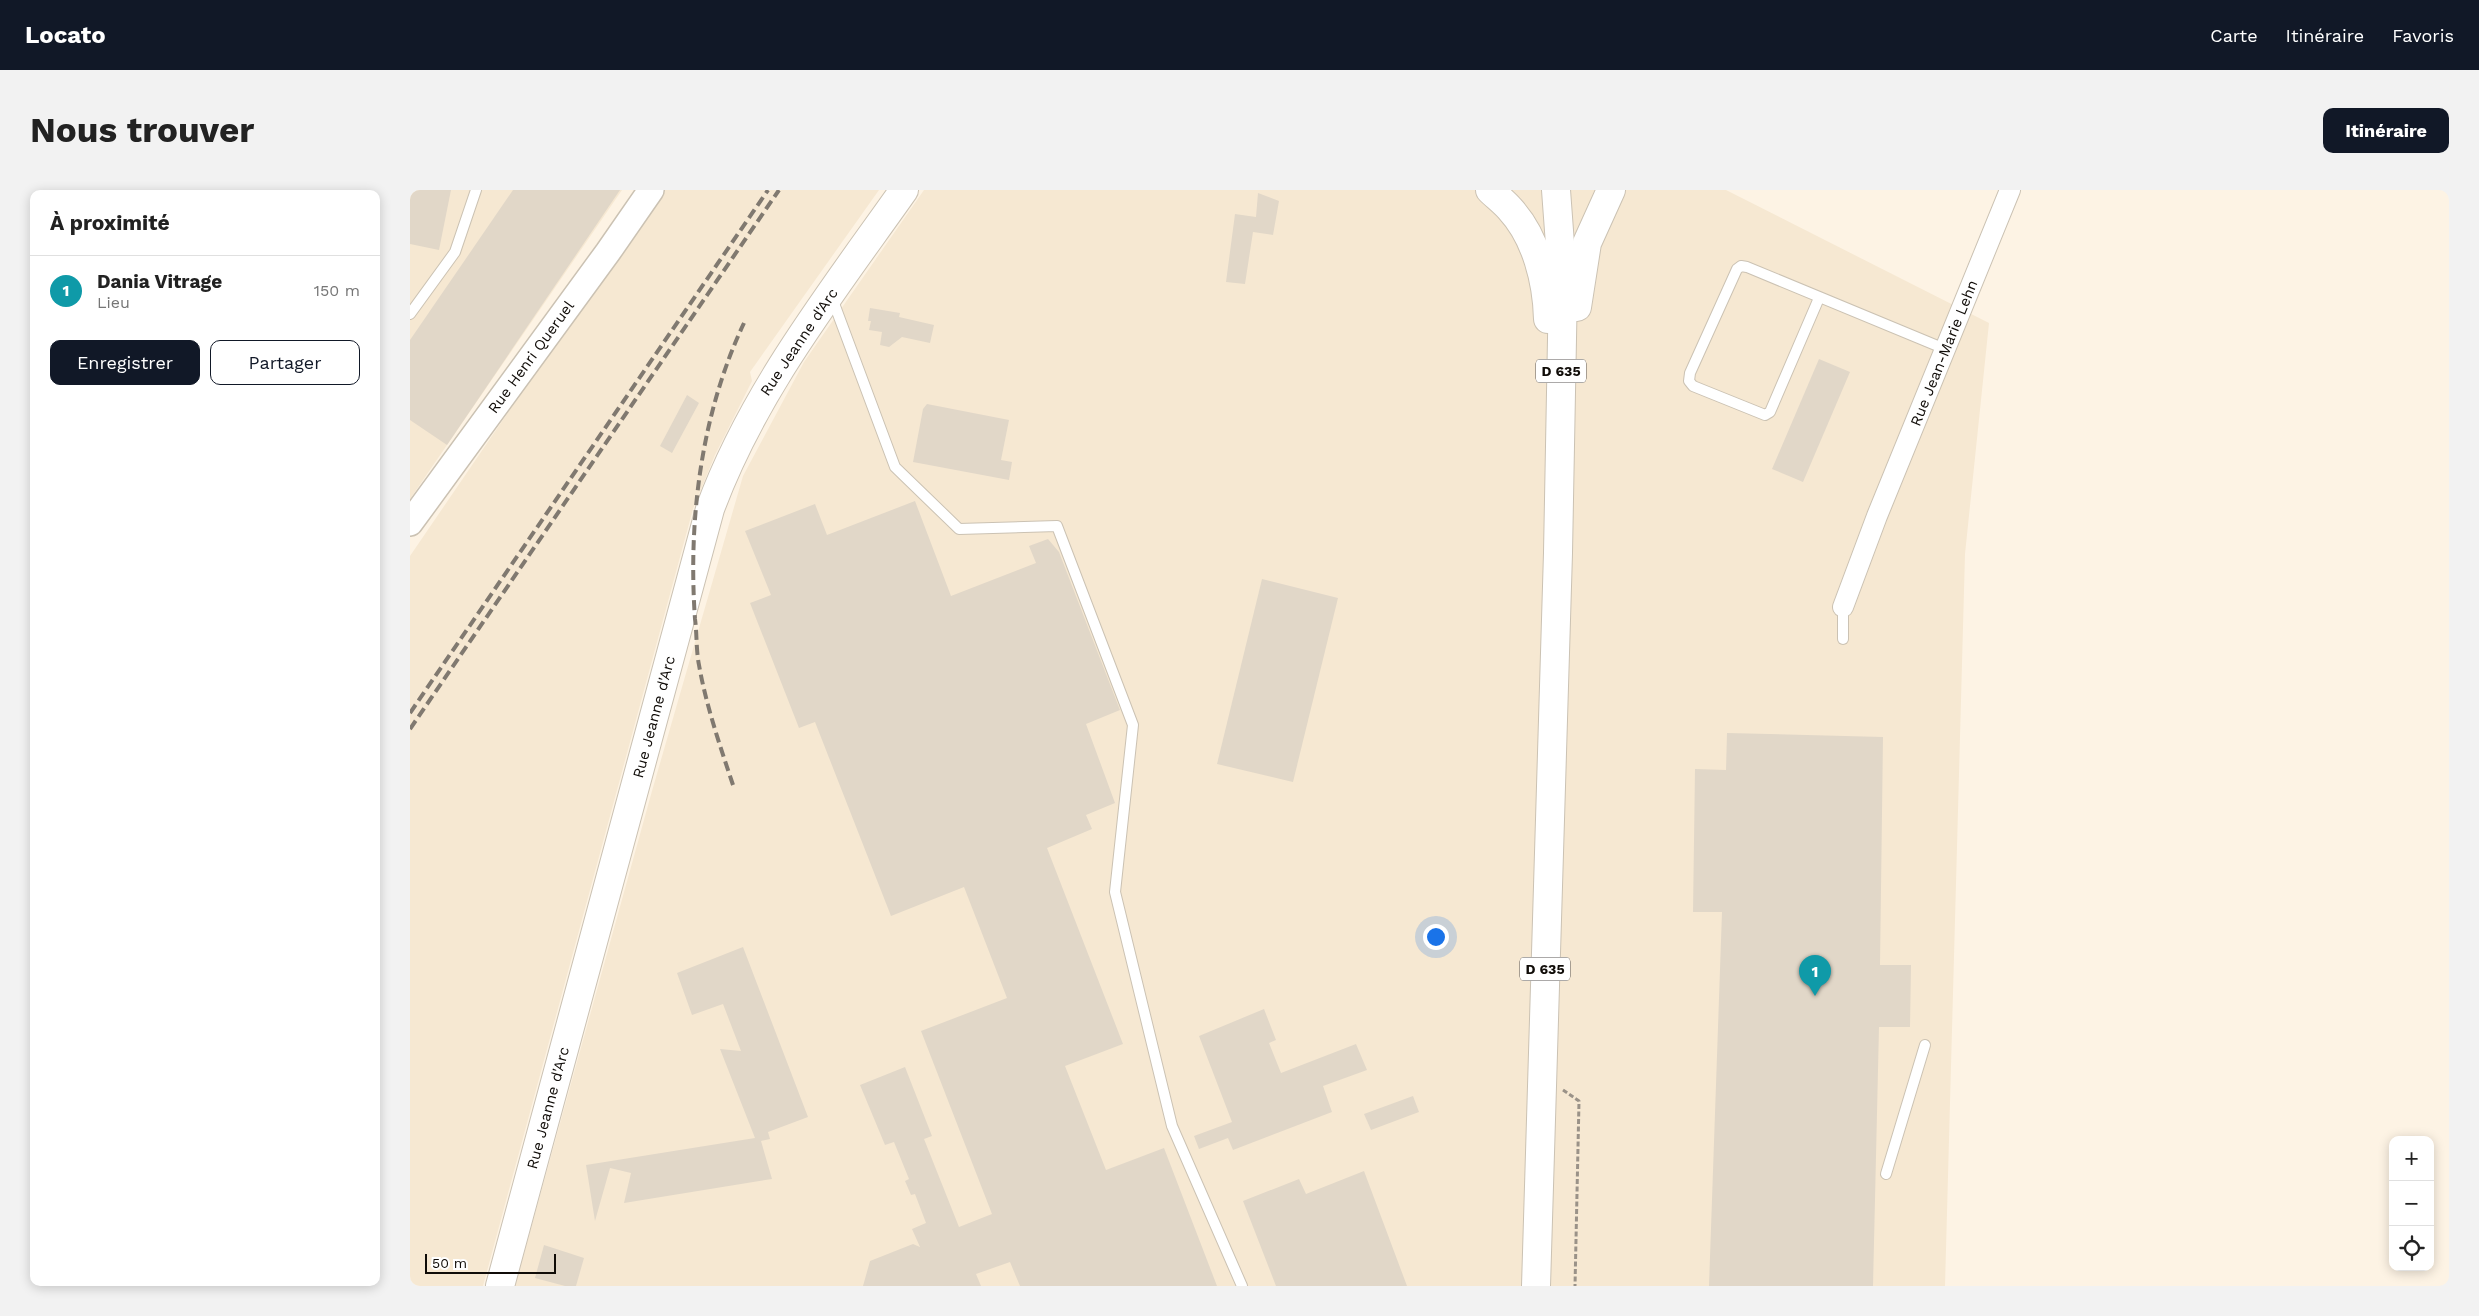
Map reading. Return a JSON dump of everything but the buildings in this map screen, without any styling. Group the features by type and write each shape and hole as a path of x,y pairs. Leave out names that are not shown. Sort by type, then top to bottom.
{"main road":[{"name":"Rue Jeanne d'Arc","path":"500,1286 710,509 723,473 758,404 830,295 904,190"},
{"path":"1490,190 1510,209 1526,231 1545,286 1548,310 1555,653"},
{"name":"D 635","path":"1536,1286 1558,553 1563,285 1556,190"},
{"path":"1558,553 1580,275 1587,243 1611,190"}],"street":[{"name":"Rue Henri Queruel","path":"410,523 651,190"},
{"name":"Rue Jean-Marie Lehn","path":"1843,603 2010,190"}],"lane":[{"path":"410,314 455,252 476,190"},
{"path":"1819,298 1770,412 1764,415 1694,386 1689,381 1690,372 1737,269 1741,266 1945,349"},
{"path":"830,295 896,467 959,529 1057,526 1134,725 1115,892 1172,1126 1242,1286"},
{"path":"1843,603 1843,639"},
{"path":"1886,1174 1925,1045"}],"path":[{"path":"1542,1076 1579,1101 1575,1286"}],"shaded area":[{"path":"410,190 622,190 410,499"},
{"path":"660,190 879,190 750,372 752,381 715,455 693,509 483,1286 410,1286 410,556"},
{"path":"924,190 1726,190 1989,323 1965,554 1945,1286 515,1286 652,791 743,476 804,362"}],"railway":[{"path":"410,713 768,190"},
{"path":"410,729 779,190"},
{"path":"733,785 709,710 702,680 698,659 693,582 696,506 708,431 717,394 729,358 744,323"}],"place":[{"name":"Dania Vitrage","path":"1815,996"}]}
